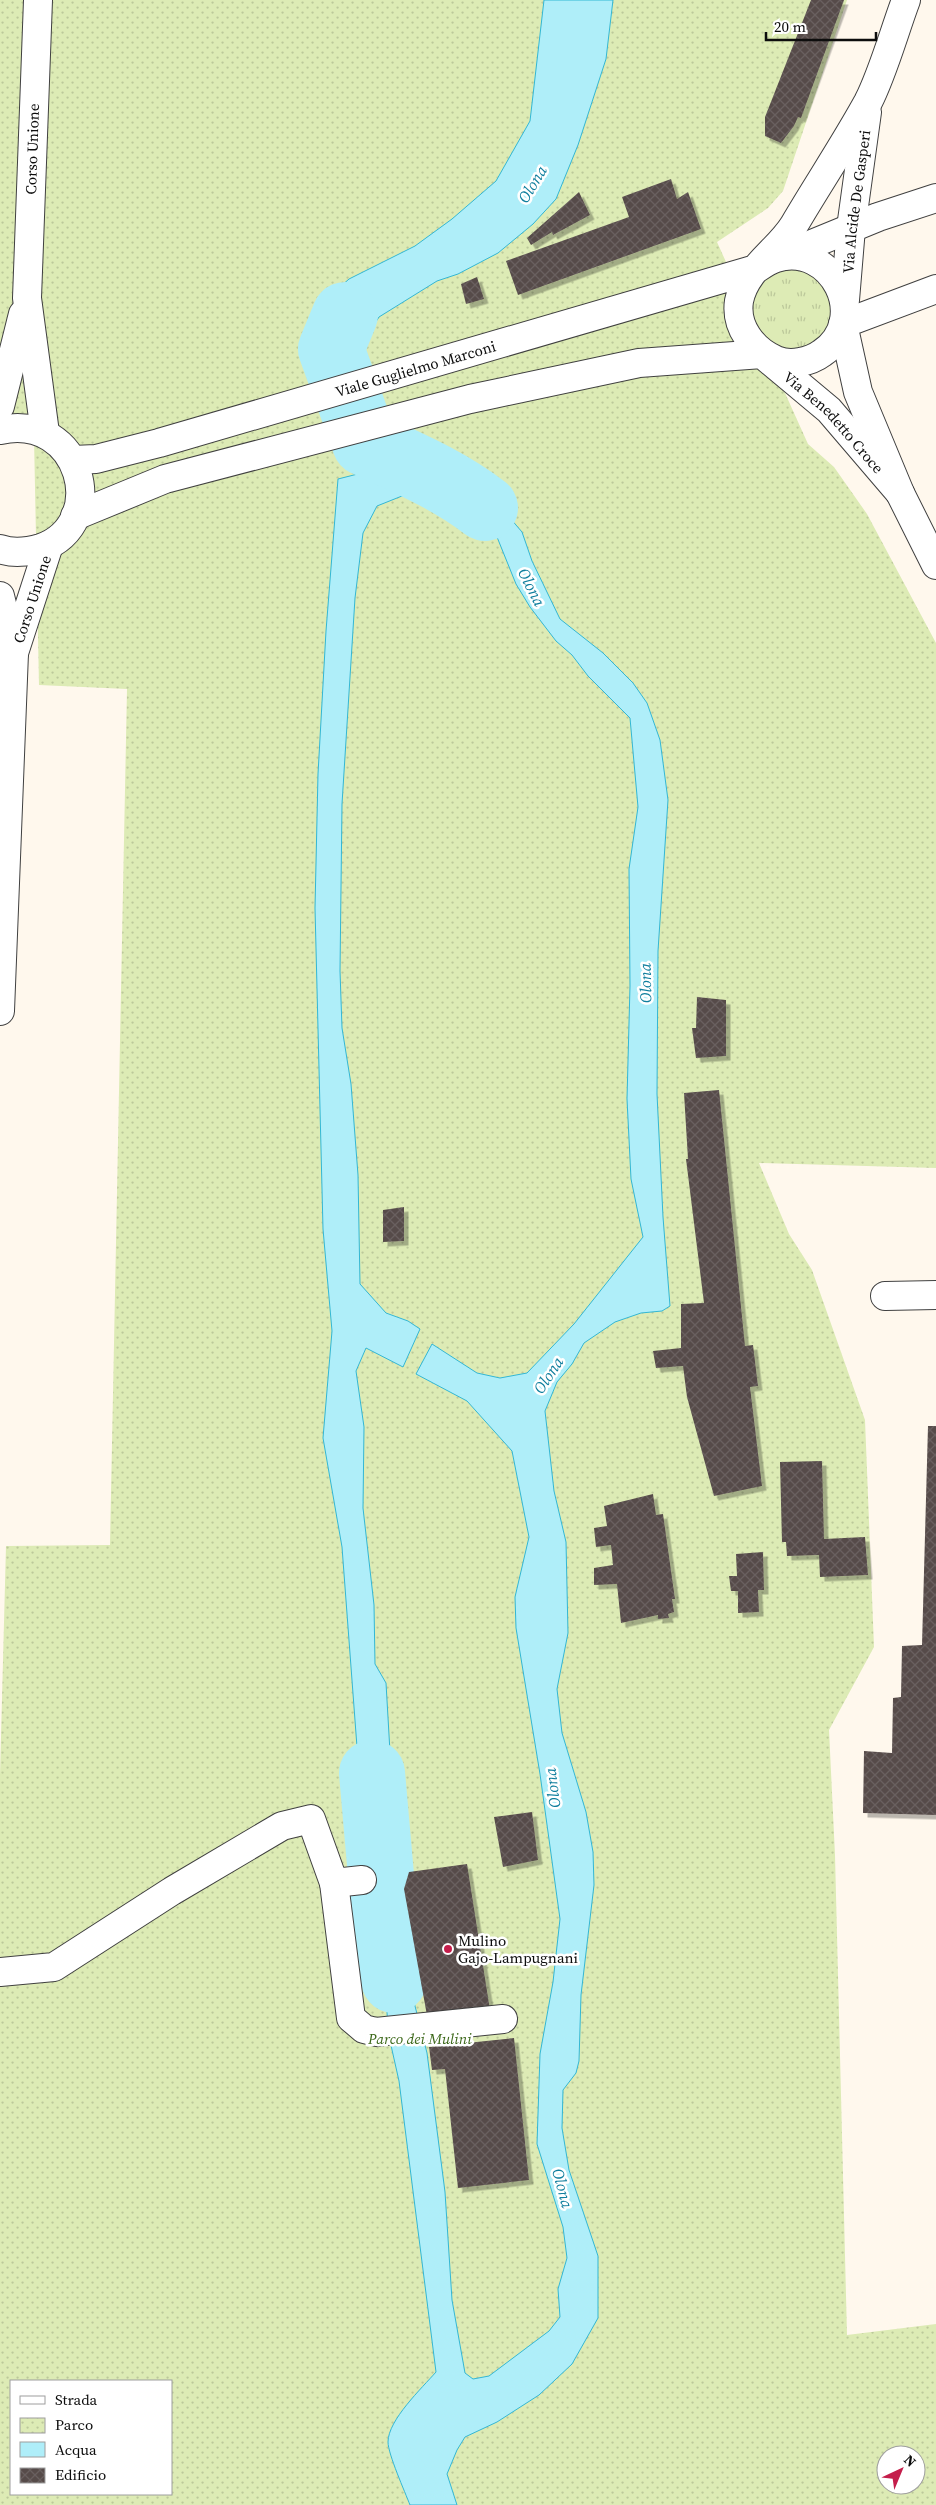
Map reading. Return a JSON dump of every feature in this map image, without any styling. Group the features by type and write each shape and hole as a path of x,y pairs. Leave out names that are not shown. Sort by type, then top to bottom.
{"street":[{"name":"Corso Unione","path":"38,0 27,298 45,433"},
{"name":"Via Alcide De Gasperi","path":"756,269 789,232 868,101 906,0"},
{"name":"Via Alcide De Gasperi","path":"844,314 851,228 868,101"},
{"path":"781,257 791,256 810,259 830,272 840,288 844,314 837,338 824,352 812,359 798,362 779,361 762,354 748,341 741,320 739,302 744,284 756,269 781,257 851,228 936,198"},
{"name":"Viale Guglielmo Marconi","path":"73,460 96,459 159,444 756,269"},
{"path":"844,314 936,289"},
{"name":"Corso Unione","path":"0,406 27,298"},
{"name":"Via Benedetto Croce","path":"844,314 858,392 900,493 936,565"},
{"path":"75,516 165,479 470,400 639,363 762,354"},
{"name":"Via Benedetto Croce","path":"762,354 829,410 900,493"},
{"path":"0,430 12,427 29,428 45,433 61,444 73,460 79,478 80,497 75,516 64,532 49,545 29,552 8,552 0,549"},
{"name":"Corso Unione","path":"0,1011 14,653 49,545"},
{"name":"Corso Unione","path":"0,596 14,653"},
{"path":"885,1296 936,1295"},
{"path":"0,1972 54,1967 172,1891 282,1826 311,1819 334,1883 351,2018 364,2029 376,2032 388,2029 503,2019"},
{"path":"334,1883 362,1880"}],"green space":[{"name":"Parco dei Mulini","path":"0,0 847,0 783,191 768,208 717,242 808,444 834,467 867,514 936,643 936,1168 759,1163 789,1234 812,1270 865,1420 874,1647 829,1730 835,1855 847,2335 936,2324 936,2505 0,2505 0,1775 6,1546 110,1545 127,689 39,685 34,438 0,445"},
{"path":"799,263 835,290 832,335 793,357 753,336 750,292 758,279"}],"water":[{"path":"544,0 613,0 606,59 578,145 556,199 533,224 498,253 458,274 437,281 379,317 370,331 365,349 370,368 309,380 307,345 309,326 323,302 349,279 415,246 452,219 496,181 530,121"},
{"path":"424,461 453,469 486,490 522,532 532,561 560,619 603,653 633,683 647,703 660,740 668,800 658,951 657,1094 663,1217 670,1306 662,1311 641,1313 615,1322 584,1343 572,1364 557,1382 545,1411 554,1491 566,1542 568,1633 557,1689 562,1733 586,1812 593,1852 594,1885 581,1995 579,2061 576,2073 563,2090 562,2128 569,2170 598,2256 598,2318 572,2364 539,2395 497,2422 465,2437 457,2450 447,2474 457,2505 410,2505 394,2464 388,2442 389,2433 399,2414 436,2372 399,2081 388,2032 386,1992 367,1889 393,1888 415,2006 427,2053 445,2192 452,2300 465,2373 473,2379 489,2376 549,2331 560,2317 558,2289 567,2258 563,2227 537,2144 540,2054 553,1982 560,1919 540,1774 516,1628 515,1597 529,1537 512,1451 467,1401 416,1374 432,1344 477,1373 500,1378 527,1373 574,1324 643,1237 631,1179 627,1099 630,986 629,869 638,807 630,718 588,676 572,655 556,641 530,607 516,584 497,537 463,508 445,499 402,496 377,506 363,533 355,598 342,804 340,971 342,1028 351,1084 358,1175 360,1284 386,1313 408,1321 420,1329 403,1367 366,1348 356,1371 364,1427 363,1508 374,1605 375,1664 386,1683 390,1752 387,1814 394,1862 366,1867 342,1547 323,1438 332,1331 323,1229 315,908 318,774 326,631 338,479 405,462"}],"building":[{"path":"811,0 844,0 801,118 798,117 794,126 781,143 765,136 765,117"},
{"path":"671,179 677,199 688,192 701,229 518,295 506,261 629,217 622,197"},
{"path":"579,192 590,215 553,235 552,232 531,245 527,238"},
{"path":"477,277 484,299 466,304 461,284"},
{"path":"697,997 726,1000 726,1056 696,1058 692,1028 696,1028"},
{"path":"719,1090 745,1346 753,1345 758,1386 750,1387 762,1486 714,1496 687,1397 683,1366 656,1368 653,1351 681,1348 681,1304 704,1303 686,1159 688,1159 684,1093"},
{"path":"404,1207 404,1241 383,1242 383,1210"},
{"path":"928,1426 936,1426 936,1815 863,1813 864,1751 892,1753 893,1698 901,1697 902,1646 922,1645"},
{"path":"822,1461 824,1539 865,1537 868,1575 820,1577 819,1555 787,1556 786,1542 782,1542 780,1462"},
{"path":"653,1494 656,1515 663,1514 675,1599 672,1599 674,1612 668,1614 669,1618 658,1619 658,1615 621,1623 617,1584 594,1585 594,1568 613,1565 611,1545 596,1547 594,1528 607,1526 604,1506"},
{"path":"763,1552 764,1590 758,1590 759,1612 738,1613 738,1591 731,1591 729,1576 737,1576 736,1554"},
{"path":"532,1812 538,1860 503,1867 494,1817"},
{"name":"Mulino Gajo-Lampugnani","path":"467,1864 490,2010 428,2021 404,1889 409,1872"},
{"path":"514,2038 529,2180 458,2188 445,2069 432,2070 429,2047"}],"waterway":[{"name":"Olona","path":"345,315 331,349 365,443 442,480 485,508"},
{"name":"Olona","path":"372,1773 384,1910 394,1980"}],"place":[{"name":"Mulino Gajo-Lampugnani","path":"448,1949"}]}
